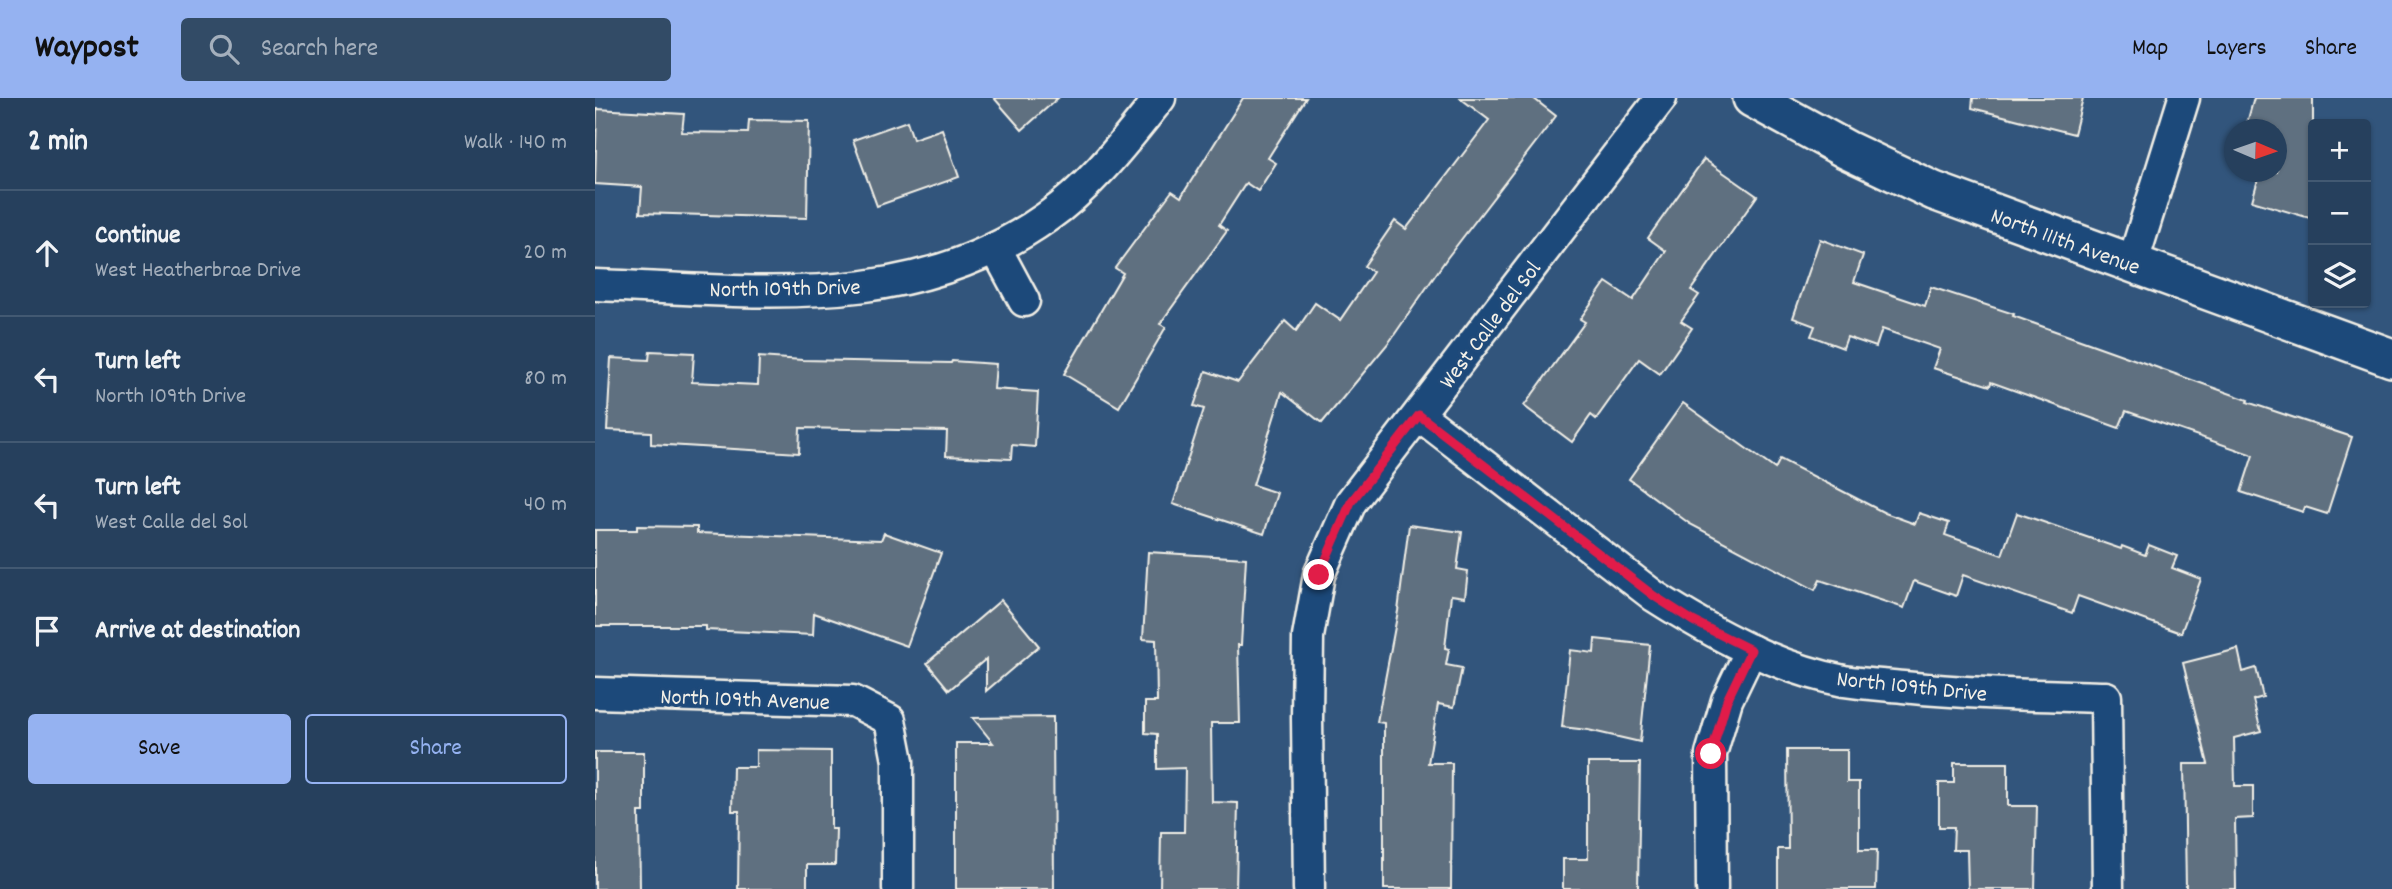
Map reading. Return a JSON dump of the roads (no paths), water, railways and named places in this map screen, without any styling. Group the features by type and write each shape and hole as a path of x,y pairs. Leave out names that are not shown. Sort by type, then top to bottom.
{"street":[{"name":"North 109th Drive","path":"595,285 764,290 853,289 891,284 931,274 996,248 1048,217 1083,187 1160,98"},
{"name":"West Calle del Sol","path":"1309,889 1308,638 1319,575 1351,502 1661,98"},
{"name":"North 111th Avenue","path":"1752,98 1760,105 1847,150 1934,191 2392,358"},
{"path":"2132,265 2184,98"},
{"path":"996,248 1024,300"},
{"name":"North 109th Drive","path":"1419,415 1654,596 1693,621 1751,650 1800,669 1845,681 1953,692 2106,697 2108,889"},
{"path":"1712,889 1711,754 1727,700 1751,650"},
{"name":"North 109th Avenue","path":"595,693 853,701 890,720 898,761 898,889"}]}
